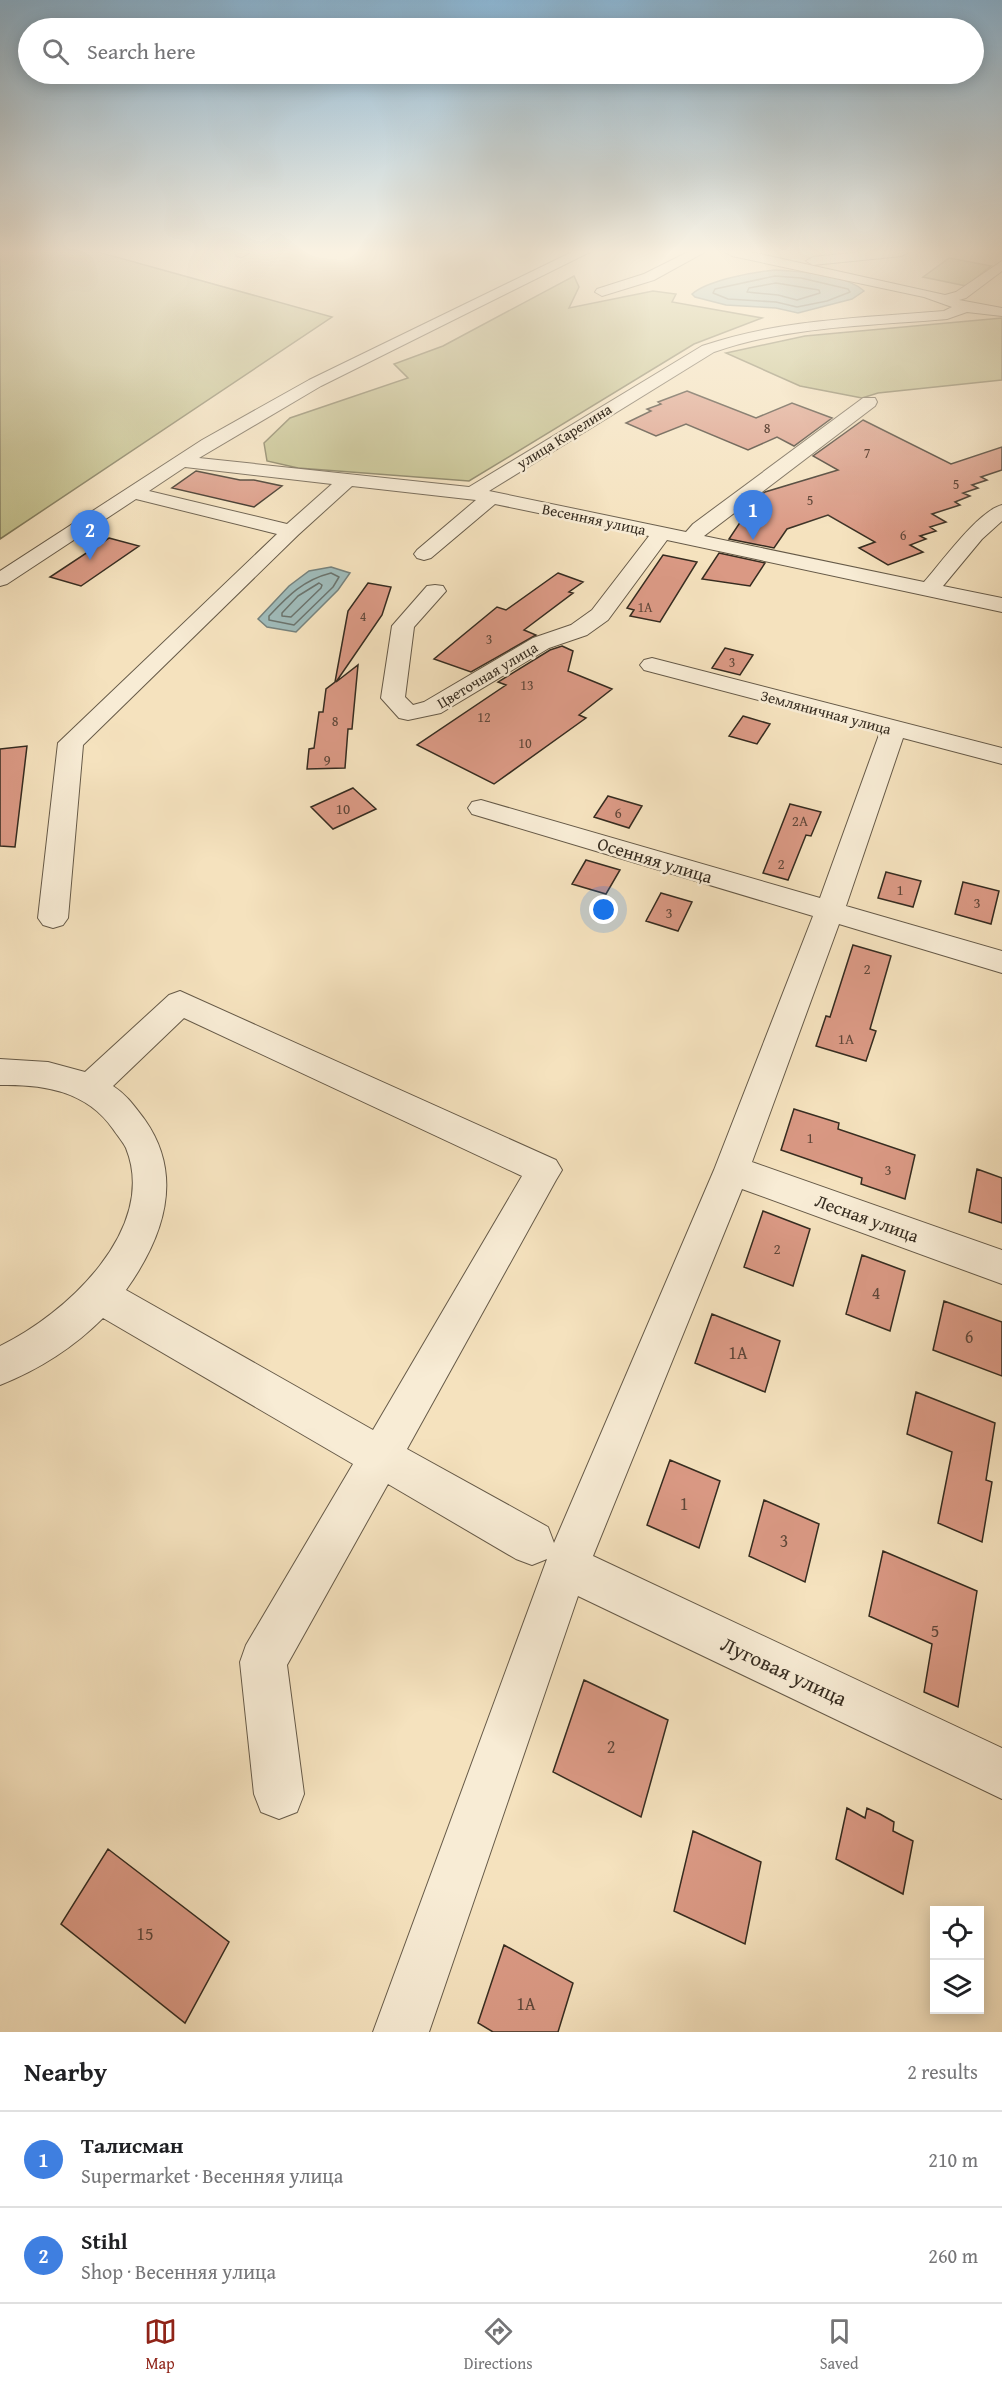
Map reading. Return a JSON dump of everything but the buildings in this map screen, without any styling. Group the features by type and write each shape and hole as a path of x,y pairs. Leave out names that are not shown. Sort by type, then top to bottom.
{"street":[{"path":"0,580 182,461 315,383 389,347"},
{"name":"улица Карелина","path":"424,554 481,495 714,347"},
{"path":"690,540 700,528 869,402"},
{"name":"Весенняя улица","path":"182,461 481,495 1002,605"},
{"path":"53,918 71,742 291,531 348,480"},
{"path":"133,493 291,531"},
{"path":"929,590 975,535 1002,511"},
{"name":"Цветочная улица","path":"435,591 403,626 393,698 408,714 432,708 541,643 579,630 600,615 661,534"},
{"name":"Земляничная улица","path":"652,665 1002,756"},
{"path":"401,2032 549,1555 732,1170 829,912 893,729"},
{"name":"Осенняя улица","path":"481,808 1002,962"},
{"path":"90,1088 180,1003 544,1170 263,1662 279,1794"},
{"path":"0,1072 44,1074 68,1079 90,1088 117,1108 137,1134 145,1155 149,1178 148,1202 141,1228 130,1254 100,1296 66,1328 37,1348 0,1366"},
{"name":"Лесная улица","path":"732,1170 1002,1268"},
{"name":"Луговая улица","path":"100,1296 549,1555 1002,1774"}],"shaded area":[{"path":"0,347 287,347 0,539"},
{"path":"441,347 689,347 469,481 298,468 267,461 264,443 290,418 408,378 394,364"},
{"path":"755,347 1002,347 1002,380 878,393 862,398 800,386 726,353"}],"water":[{"path":"331,567 350,573 338,590 296,632 267,627 258,619 289,586 309,571"}],"place":[{"name":"Талисман","path":"753,540"},
{"name":"Stihl","path":"90,560"}]}
